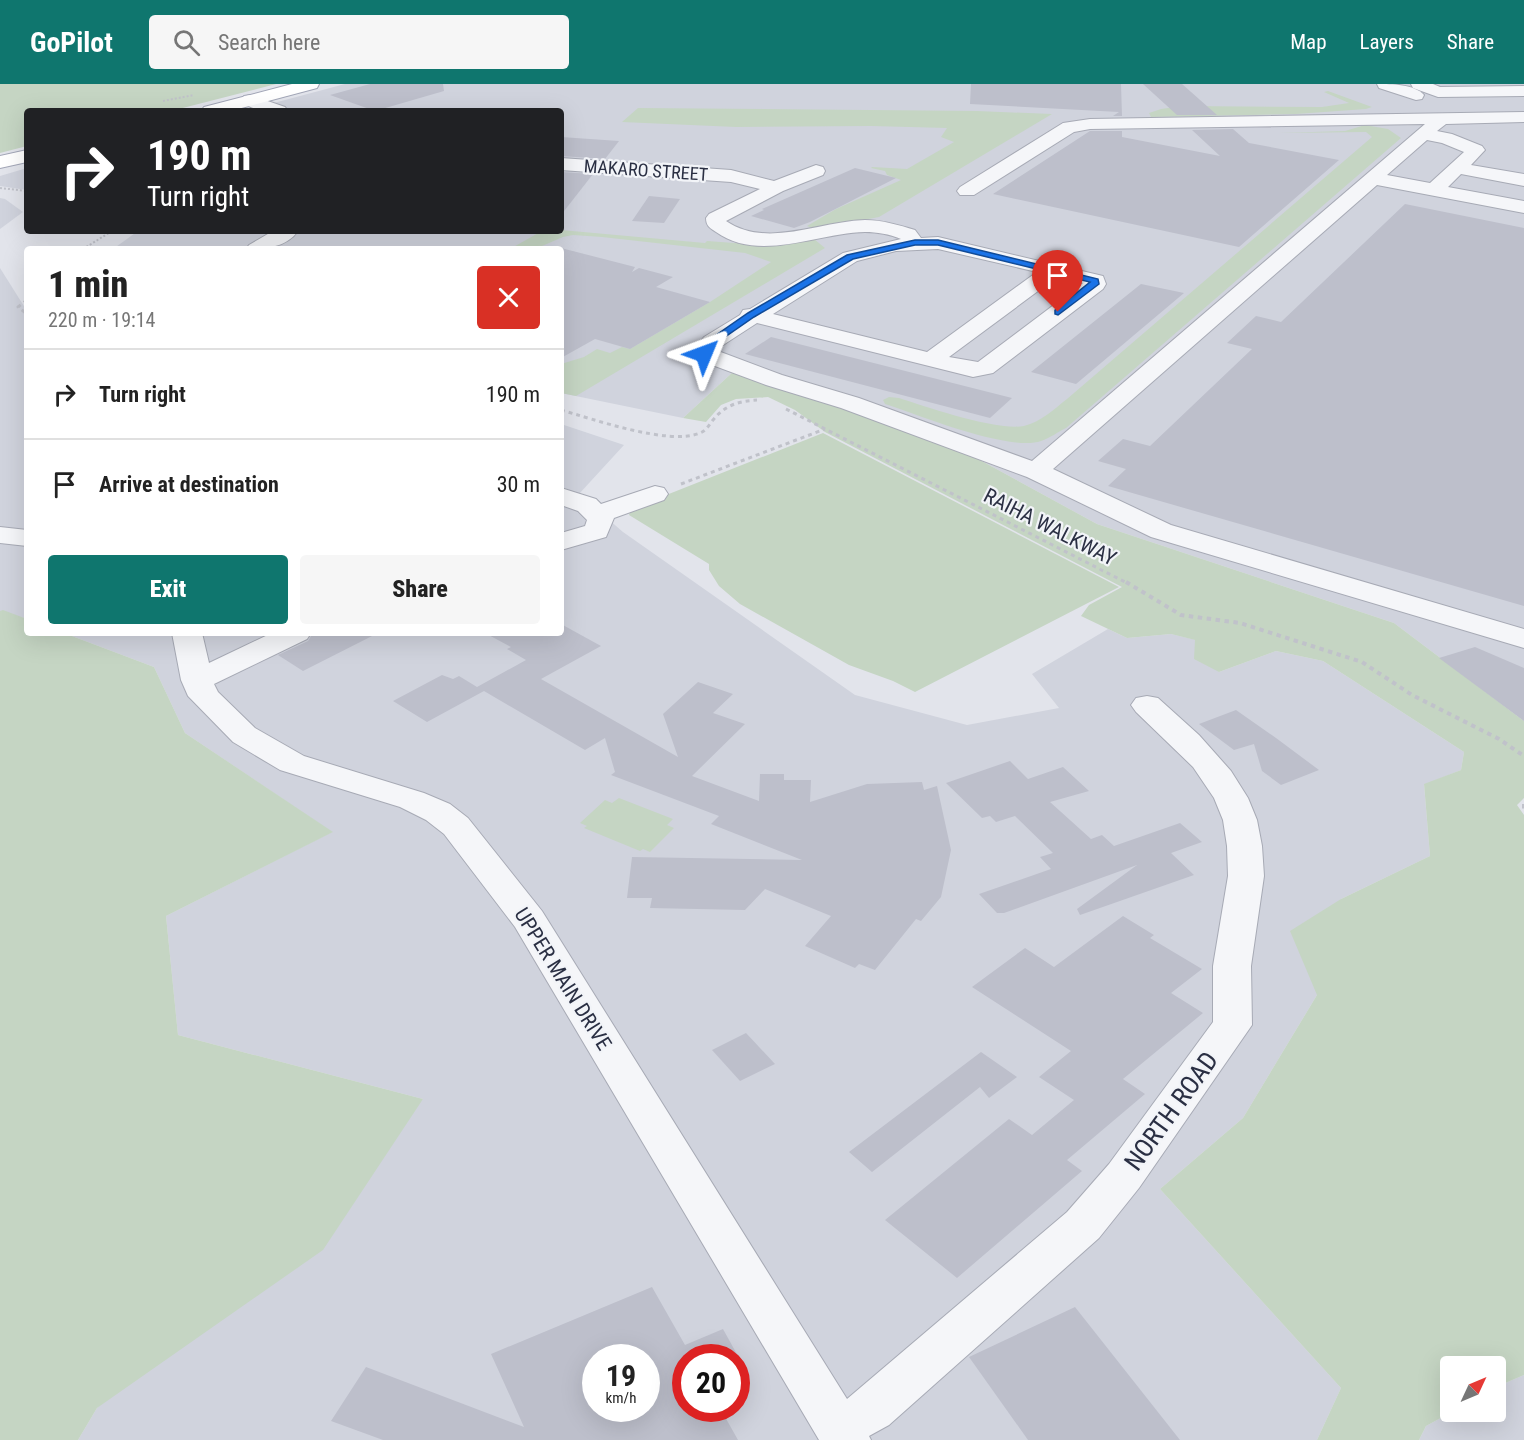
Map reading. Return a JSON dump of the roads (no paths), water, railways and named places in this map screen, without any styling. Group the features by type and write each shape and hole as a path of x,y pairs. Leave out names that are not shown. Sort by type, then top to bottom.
{"main road":[{"path":"221,108 311,84"},
{"path":"0,162 24,157"}],"street":[{"path":"1385,84 1438,92 1524,91"},
{"path":"250,100 271,108"},
{"path":"967,191 1070,127 1117,122 1524,117"},
{"path":"1036,471 1442,118"},
{"path":"1240,137 1270,130 1337,127 1355,120"},
{"path":"1478,137 1492,132 1524,131"},
{"path":"1422,134 1446,138 1476,150 1434,190"},
{"name":"MAKARO STREET","path":"564,164 731,176 776,187"},
{"path":"1458,168 1524,180"},
{"path":"816,171 776,187 721,214 716,218 716,223 721,229 761,239 789,238 860,226 880,227 908,234 915,242"},
{"path":"1372,178 1524,207"},
{"path":"261,246 283,234"},
{"path":"751,315 973,370 985,368 1095,284 1095,281 1090,278 938,243 915,242 850,257 751,315 712,342 704,354 774,380 850,403 1036,471 1161,531 1524,639"},
{"path":"930,360 1053,270"},
{"path":"597,515 655,494"},
{"path":"564,497 587,505 601,519 596,531 564,541"},
{"path":"0,535 24,538"},
{"name":"UPPER MAIN DRIVE","path":"188,636 196,680 204,696 244,735 292,763 412,800 438,812 456,826 529,920 843,1434"},
{"path":"196,680 290,636"},
{"name":"NORTH ROAD","path":"843,1434 1083,1225 1124,1176 1232,1025 1234,1015 1231,987 1233,953 1246,876 1243,834 1237,808 1214,770 1147,705"}]}
